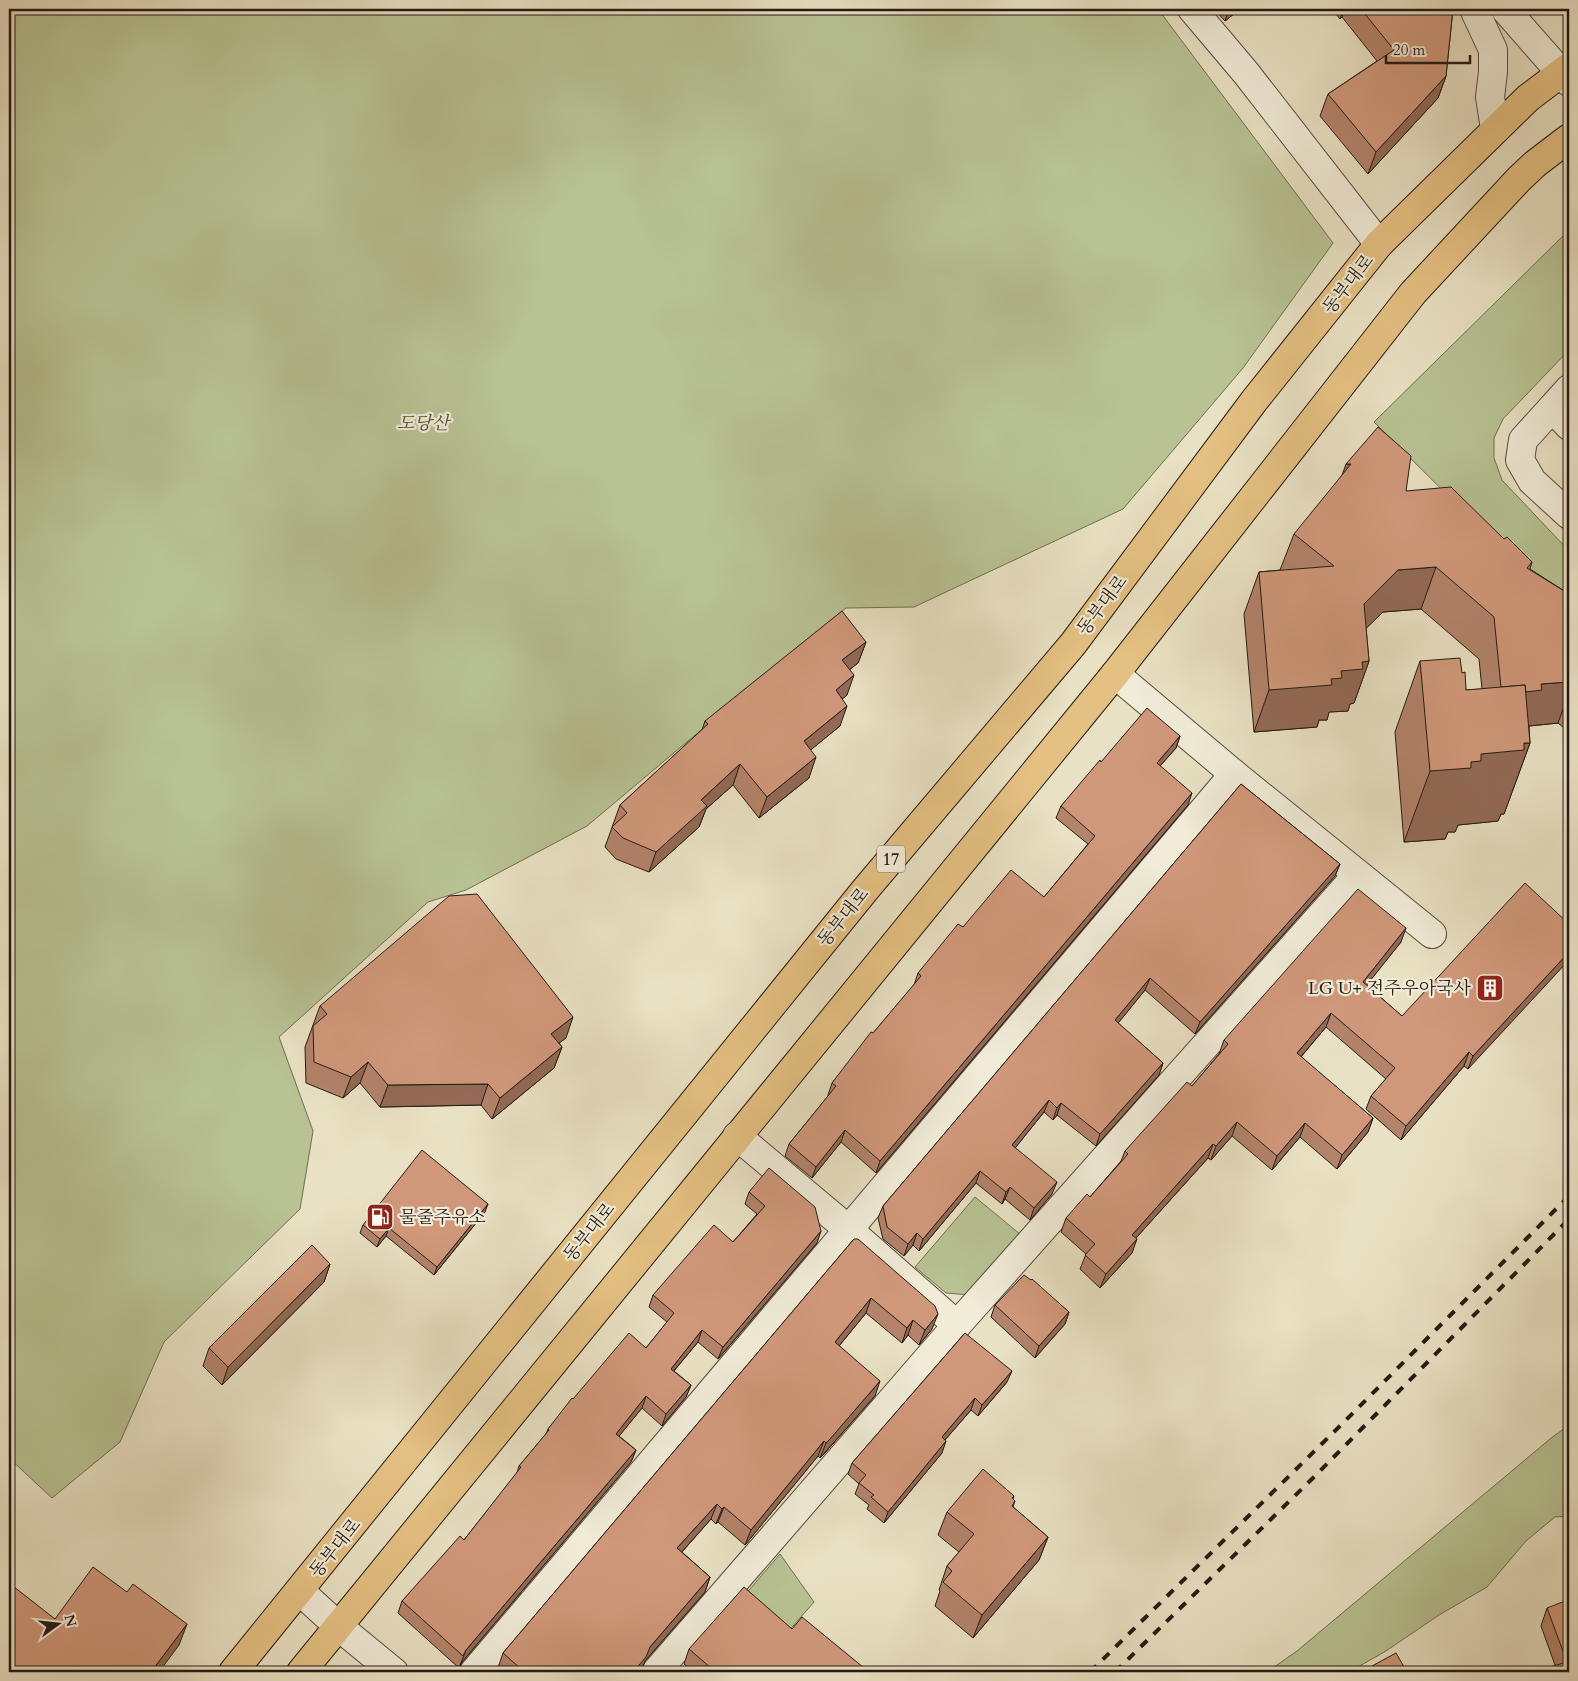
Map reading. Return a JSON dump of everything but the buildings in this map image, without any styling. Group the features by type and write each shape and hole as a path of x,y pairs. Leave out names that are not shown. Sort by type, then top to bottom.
{"main road":[{"name":"동부대로","path":"233,1672 865,890 1073,644 1254,401 1379,244 1528,98 1567,74"},
{"path":"301,1672 1114,674 1413,293 1520,179 1569,138"}],"street":[{"path":"1192,9 1246,73 1379,244"},
{"path":"1474,9 1493,50 1490,97 1495,130"},
{"path":"1505,9 1567,74"},
{"path":"1563,408 1523,440 1520,460 1532,481 1569,516"},
{"path":"1114,674 1357,875 1432,934"},
{"path":"474,1672 1234,774"},
{"path":"656,1672 957,1325 1357,875"},
{"path":"737,1136 849,1230 957,1325"},
{"path":"300,1591 338,1626 394,1672"}],"green space":[{"name":"도당산","path":"9,9 1158,9 1333,243 1243,368 1123,509 914,607 846,608 587,826 466,890 428,902 279,1037 313,1131 300,1209 164,1342 120,1442 52,1498 9,1458"},
{"path":"1569,230 1569,350 1503,419 1494,438 1494,458 1502,480 1569,551 1569,616 1374,422"},
{"path":"975,1197 1021,1235 971,1295 946,1293 915,1267"},
{"path":"1569,1425 1569,1516 1555,1517 1526,1541 1487,1587 1439,1615 1386,1651 1349,1672 1267,1672 1297,1651"},
{"path":"780,1554 814,1602 786,1634 744,1596"}],"railway":[{"path":"1090,1672 1342,1424 1569,1196"},
{"path":"1115,1672 1315,1476 1569,1219"}],"place":[{"name":"LG U+ 전주우아국사","path":"1490,988"},
{"name":"물줄주유소","path":"380,1217"}]}
